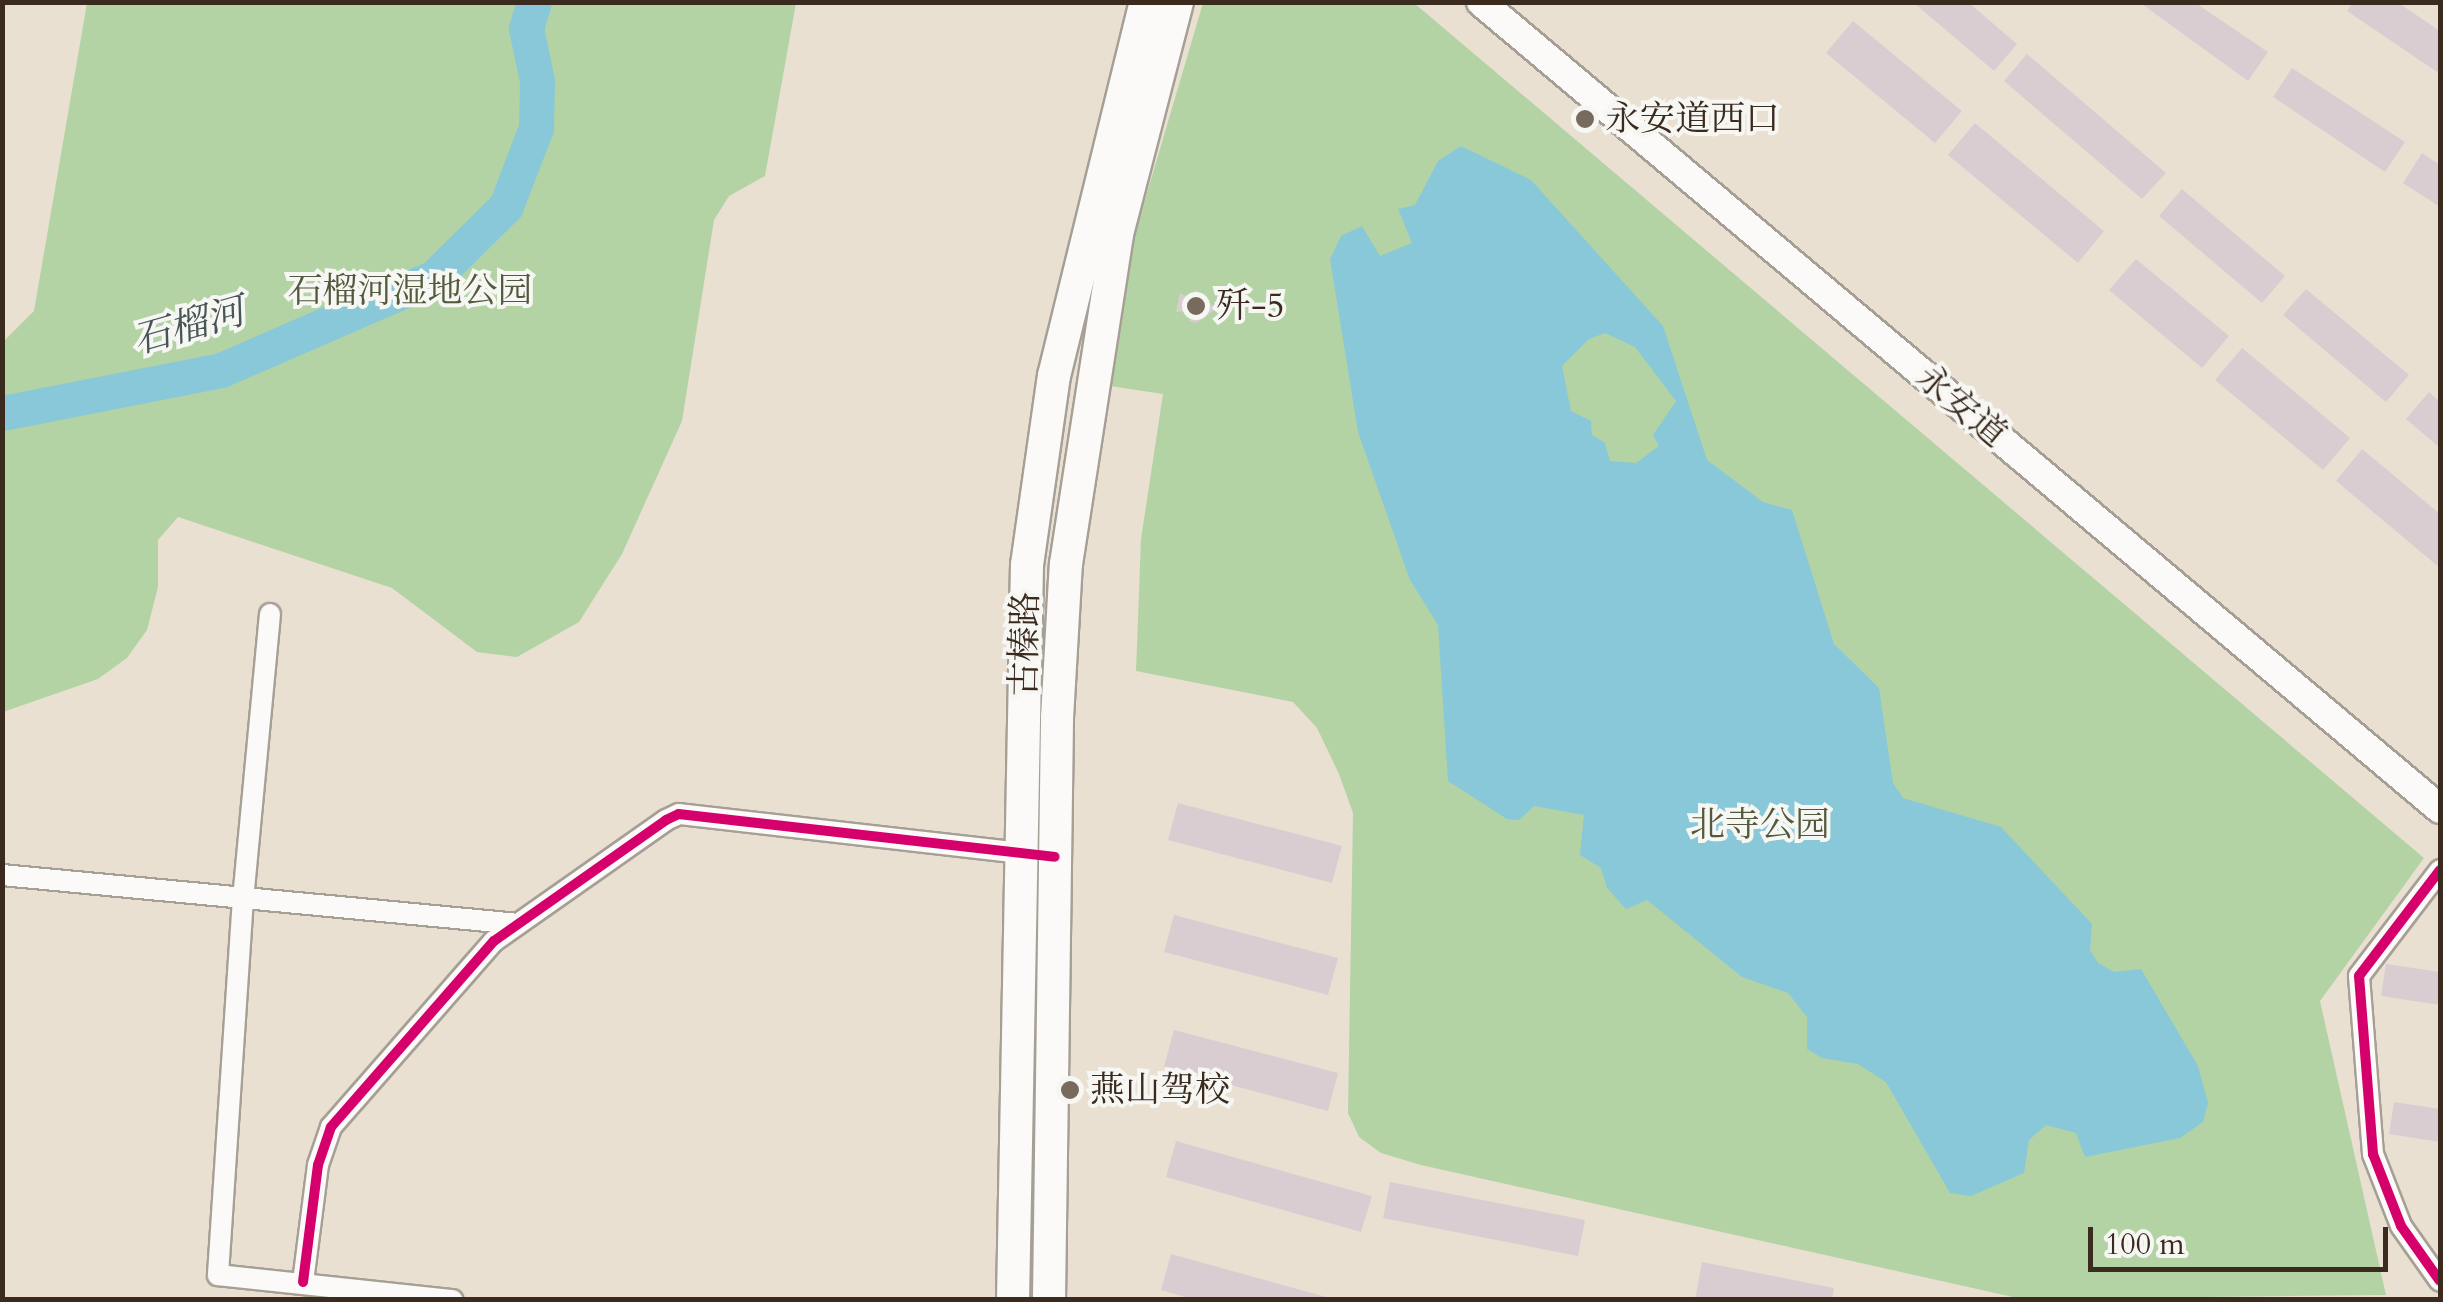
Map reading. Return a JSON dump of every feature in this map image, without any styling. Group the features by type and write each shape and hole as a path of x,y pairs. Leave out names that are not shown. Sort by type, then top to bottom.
{"main road":[{"name":"古榛路","path":"1013,1300 1026,566 1054,376 1146,2"},
{"name":"古榛路","path":"1049,1300 1056,857 1066,564 1088,401 1117,234 1177,2"},
{"name":"永安道","path":"1481,2 2440,809"}],"street":[{"path":"270,614 243,898 218,1274 453,1300"},
{"path":"304,1282 318,1165 331,1127 494,941 680,814 1056,857"},
{"path":"2440,870 2359,976 2373,1154 2400,1226 2440,1280"},
{"path":"2,875 518,924"}],"green space":[{"name":"石榴河湿地公园","path":"87,3 796,3 765,176 729,196 714,220 682,421 622,554 579,622 517,657 477,652 392,588 178,517 158,540 158,587 147,630 127,658 98,679 3,712 3,342 34,311"},
{"name":"北寺公园","path":"1203,3 1414,3 2424,858 2320,1001 2386,1295 2022,1299 1421,1165 1381,1153 1359,1137 1348,1113 1353,813 1317,728 1293,702 1136,671 1141,539 1163,394 1103,385 1127,261"}],"water":[{"path":"1461,146 1531,180 1663,326 1707,460 1763,502 1792,510 1834,644 1879,688 1893,783 1903,798 2001,827 2092,924 2090,950 2098,963 2114,972 2141,969 2198,1066 2208,1103 2203,1122 2180,1138 2085,1157 2076,1133 2046,1125 2029,1140 2024,1173 1971,1196 1950,1193 1886,1082 1858,1064 1822,1058 1807,1049 1807,1017 1788,993 1742,977 1647,900 1626,909 1607,888 1601,868 1580,855 1584,815 1534,806 1519,820 1507,819 1448,781 1438,625 1410,580 1358,432 1330,259 1341,236 1362,226 1380,256 1412,243 1398,209 1415,205 1438,161","holes":["1605,333 1635,347 1676,401 1653,435 1659,446 1636,463 1610,461 1605,443 1592,435 1591,421 1571,411 1562,366 1589,339"]}],"building":[{"path":"1913,2 1968,2 2017,44 1994,71"},
{"path":"2139,2 2194,2 2268,52 2248,81"},
{"path":"2353,2 2397,2 2440,31 2440,74 2347,11"},
{"path":"1853,21 1962,111 1935,143 1826,53"},
{"path":"2027,54 2166,173 2142,199 2004,81"},
{"path":"2292,68 2405,142 2385,172 2273,97"},
{"path":"1975,123 2104,231 2078,263 1948,155"},
{"path":"2422,153 2440,165 2440,207 2403,183"},
{"path":"2182,189 2285,276 2262,303 2159,216"},
{"path":"2136,259 2229,336 2202,368 2109,290"},
{"name":"歼-5","path":"1195,289 1216,309 1196,323 1189,321 1199,310 1176,312 1180,293 1200,304"},
{"path":"2306,289 2409,375 2386,402 2283,315"},
{"path":"2242,348 2350,438 2323,470 2215,380"},
{"path":"2429,392 2440,402 2440,448 2406,419"},
{"path":"2362,449 2440,514 2440,568 2336,481"},
{"path":"1178,803 1342,846 1332,883 1168,840"},
{"path":"1174,915 1338,958 1328,995 1164,952"},
{"path":"2386,964 2440,972 2440,1005 2381,996"},
{"path":"1174,1030 1338,1073 1328,1111 1164,1067"},
{"path":"2394,1102 2440,1109 2440,1142 2389,1134"},
{"path":"1176,1141 1372,1196 1361,1232 1166,1177"},
{"path":"1390,1182 1585,1220 1578,1256 1383,1218"},
{"path":"1171,1254 1330,1300 1195,1300 1161,1290"},
{"path":"1702,1262 1834,1288 1832,1300 1695,1300"}],"waterway":[{"name":"石榴河","path":"2,413 221,370 433,278 506,206 536,128 537,81 526,28 534,2"}],"cycle path":[{"path":"303,1282 318,1165 331,1127 494,941 666,820 679,814 1055,857"},
{"path":"2440,870 2359,976 2373,1154 2401,1226 2440,1281"}],"place":[{"name":"永安道西口","path":"1585,119"},
{"name":"歼-5","path":"1196,306"},
{"name":"燕山驾校","path":"1070,1090"}]}
